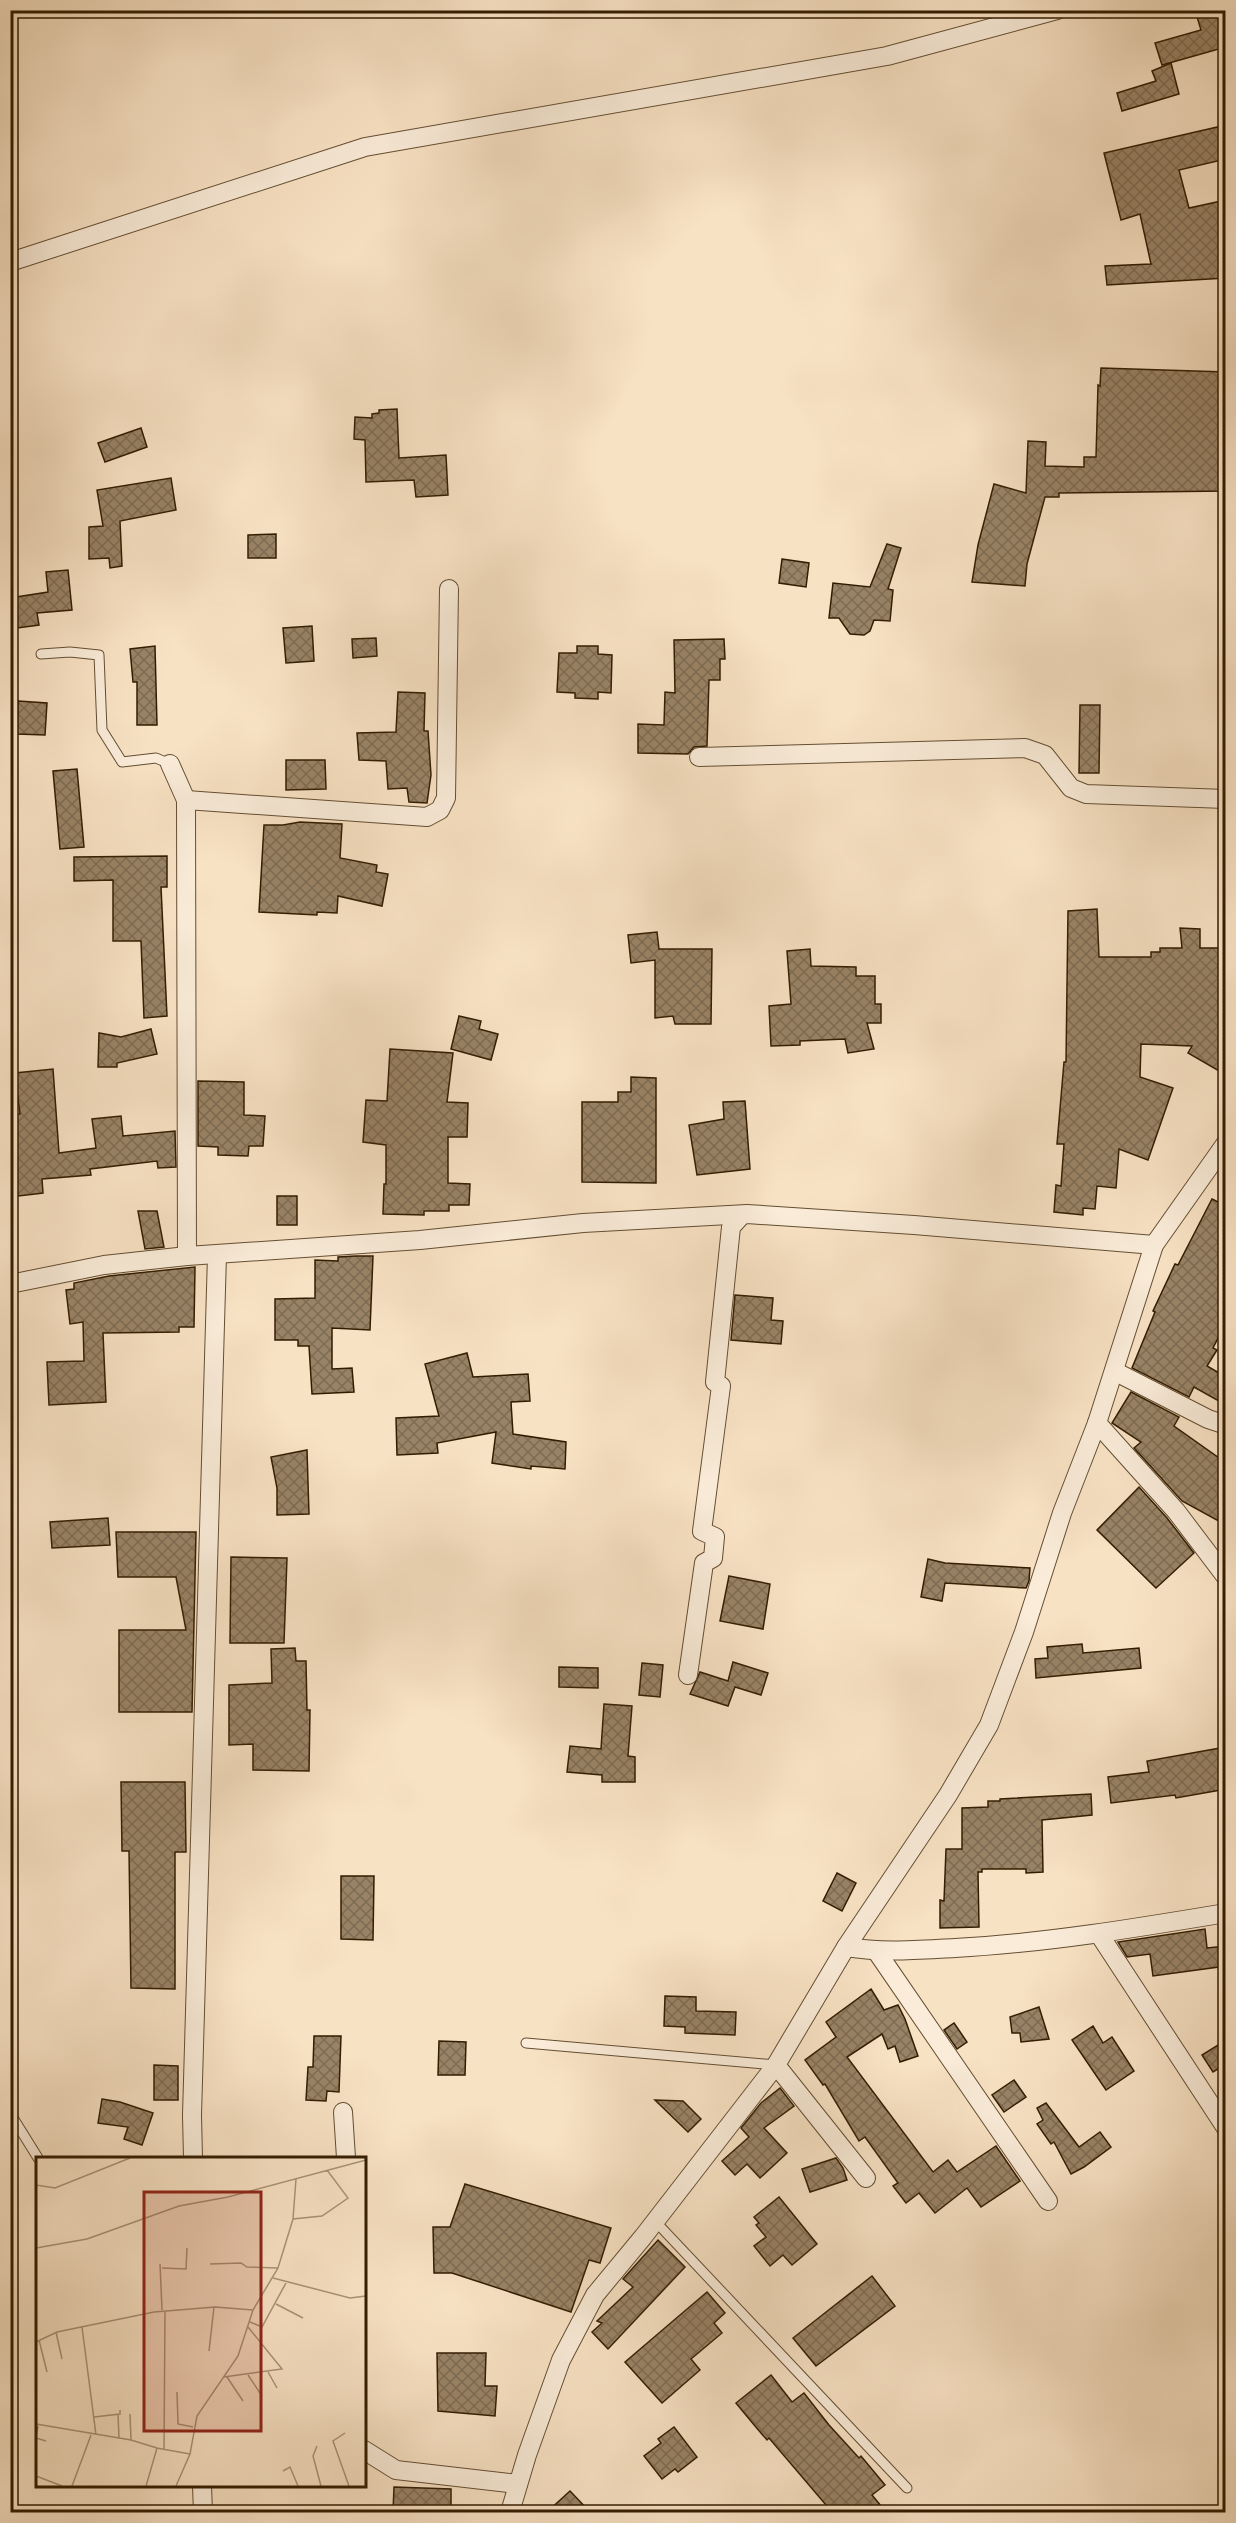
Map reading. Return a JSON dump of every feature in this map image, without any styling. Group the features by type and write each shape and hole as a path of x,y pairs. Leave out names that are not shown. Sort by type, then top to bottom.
{"street":[{"path":"10,262 364,147 887,56 1057,10"},
{"path":"186,800 427,817 440,810 446,798 449,589"},
{"path":"699,757 1025,748 1045,755 1071,789 1086,794 1226,799"},
{"path":"170,764 186,800 187,1256"},
{"path":"510,2512 561,2360 596,2295 776,2065 846,1947 948,1795 989,1725 1024,1632 1062,1513 1114,1371 1154,1245 1226,1143"},
{"path":"10,1284 104,1265 187,1256 420,1240 583,1223 742,1215 914,1225 1154,1245"},
{"path":"688,1675 704,1563 713,1558 715,1537 702,1532 721,1386 715,1382 731,1227 742,1215"},
{"path":"193,2157 192,2115 217,1255"},
{"path":"1114,1371 1208,1419 1226,1425"},
{"path":"1096,1423 1176,1511 1226,1577"},
{"path":"846,1947 877,1952 985,1946 1099,1934 1226,1913"},
{"path":"1099,1934 1226,2128"},
{"path":"877,1952 1048,2201"},
{"path":"776,2065 866,2178"},
{"path":"343,2112 346,2157"},
{"path":"366,2451 396,2470 518,2484"},
{"path":"202,2487 203,2512"}],"lane":[{"path":"41,654 70,652 99,655 102,730 122,762 156,758 170,764"},
{"path":"526,2043 776,2065"},
{"path":"10,2113 37,2157"},
{"path":"655,2221 908,2488"}],"building":[{"path":"1195,10 1226,10 1226,47 1162,65 1155,43 1201,30"},
{"path":"1171,63 1179,94 1122,111 1117,93 1156,81 1152,71"},
{"path":"1226,125 1226,159 1179,170 1189,208 1226,200 1226,278 1107,285 1105,266 1151,264 1140,214 1121,220 1104,153"},
{"path":"1101,368 1226,372 1226,491 1059,493 1059,497 1045,497 1027,564 1025,586 972,582 978,545 994,484 1026,493 1028,441 1046,442 1045,466 1084,467 1084,457 1096,457 1098,385 1100,386"},
{"path":"397,409 399,458 446,455 448,495 416,497 414,480 366,482 365,440 354,439 355,417 372,418 372,414 379,413 379,410"},
{"path":"141,428 147,447 105,462 98,443"},
{"path":"171,478 176,510 120,521 122,566 110,568 109,558 89,559 89,527 103,526 97,490"},
{"path":"276,534 276,558 248,558 248,535"},
{"path":"887,544 901,548 888,589 893,590 890,621 874,620 870,631 864,635 850,634 839,618 829,618 833,583 870,587"},
{"path":"782,559 809,563 806,587 779,583"},
{"path":"68,570 72,610 37,613 39,625 10,629 10,598 48,592 46,572"},
{"path":"312,626 314,661 286,663 283,628"},
{"path":"376,638 377,656 353,658 352,639"},
{"path":"724,639 725,659 720,659 720,680 709,680 707,746 694,747 688,754 638,753 638,724 664,725 665,692 675,693 674,640"},
{"path":"155,646 157,725 137,725 137,682 133,682 130,649"},
{"path":"577,646 598,646 598,654 612,655 611,693 598,692 598,699 575,698 575,693 557,692 559,653 577,653"},
{"path":"398,692 425,693 424,731 428,731 431,775 427,803 409,802 407,788 388,789 386,761 359,760 357,733 396,732"},
{"path":"18,701 47,703 45,735 17,734"},
{"path":"1080,705 1100,705 1099,773 1079,773"},
{"path":"286,760 325,760 326,789 286,790"},
{"path":"77,769 84,847 60,849 53,771"},
{"path":"300,822 342,824 340,858 377,865 376,872 388,874 382,906 338,896 337,913 317,912 317,915 259,912 264,825"},
{"path":"167,856 167,887 161,887 167,1016 144,1018 141,941 113,941 113,880 74,881 74,857"},
{"path":"1097,909 1099,957 1151,957 1151,952 1160,952 1160,948 1182,948 1180,928 1200,929 1200,948 1226,948 1226,1075 1188,1053 1192,1046 1141,1044 1140,1077 1173,1088 1148,1160 1119,1149 1116,1188 1097,1186 1095,1209 1083,1208 1083,1215 1054,1212 1056,1185 1061,1186 1064,1144 1057,1144 1064,1062 1066,1062 1068,911"},
{"path":"657,932 659,949 712,949 711,1024 675,1024 673,1016 655,1018 655,960 631,963 628,935"},
{"path":"810,949 811,966 856,967 856,976 875,976 875,1004 881,1004 881,1023 867,1023 874,1049 848,1053 845,1039 800,1041 800,1045 771,1046 769,1006 791,1004 787,951"},
{"path":"459,1016 481,1021 479,1029 498,1034 491,1060 451,1049"},
{"path":"151,1029 157,1054 117,1063 117,1067 98,1067 99,1033 121,1037"},
{"path":"390,1049 453,1053 447,1102 468,1103 467,1137 448,1137 448,1183 470,1184 469,1205 449,1205 449,1211 424,1211 424,1215 383,1214 386,1145 363,1142 366,1100 387,1101"},
{"path":"53,1069 59,1153 96,1148 92,1119 121,1116 123,1136 175,1131 176,1167 158,1168 157,1161 90,1169 91,1175 42,1179 43,1193 10,1197 10,1125 14,1124 13,1114 20,1114 15,1073"},
{"path":"631,1077 656,1078 656,1183 582,1182 582,1102 618,1102 618,1092 631,1092"},
{"path":"198,1081 244,1082 244,1115 265,1116 263,1146 249,1146 248,1156 218,1155 218,1147 198,1146"},
{"path":"745,1101 750,1169 697,1175 689,1125 724,1119 723,1102"},
{"path":"277,1196 297,1196 297,1225 277,1225"},
{"path":"1212,1199 1226,1206 1226,1323 1213,1348 1217,1350 1207,1366 1226,1377 1226,1405 1194,1387 1189,1397 1132,1368 1155,1312 1153,1311 1175,1264 1178,1265"},
{"path":"138,1211 157,1211 164,1247 145,1249"},
{"path":"373,1256 370,1330 332,1328 332,1369 352,1368 354,1392 312,1394 309,1346 298,1346 298,1340 275,1340 275,1299 315,1298 315,1260 338,1261 338,1257"},
{"path":"195,1267 194,1327 179,1327 179,1332 103,1333 106,1402 49,1405 47,1362 84,1361 83,1322 70,1324 66,1290 74,1289 74,1283 109,1276"},
{"path":"735,1295 773,1298 771,1320 783,1321 781,1344 731,1340"},
{"path":"467,1353 473,1377 528,1374 530,1401 511,1402 513,1434 566,1442 565,1469 531,1466 531,1469 492,1463 496,1432 437,1443 438,1453 397,1455 396,1418 439,1416 425,1364"},
{"path":"1131,1392 1179,1417 1174,1426 1226,1463 1226,1525 1182,1501 1134,1448 1141,1442 1112,1423"},
{"path":"307,1450 309,1514 277,1515 277,1488 271,1457"},
{"path":"1139,1487 1194,1553 1156,1588 1097,1530"},
{"path":"108,1518 110,1545 52,1548 50,1522"},
{"path":"116,1532 196,1532 192,1712 119,1712 119,1630 186,1630 176,1577 118,1577"},
{"path":"231,1557 287,1558 284,1643 230,1643"},
{"path":"928,1559 945,1563 1030,1568 1029,1581 1026,1588 945,1583 942,1601 921,1597"},
{"path":"729,1576 770,1584 763,1629 720,1621"},
{"path":"1082,1644 1083,1653 1139,1648 1141,1668 1036,1678 1035,1659 1048,1658 1047,1647"},
{"path":"295,1648 296,1661 306,1661 307,1710 310,1710 309,1771 253,1770 253,1744 229,1745 229,1685 272,1683 271,1649"},
{"path":"733,1662 768,1673 761,1695 735,1687 728,1706 690,1694 700,1672 728,1681"},
{"path":"642,1663 663,1665 660,1697 639,1695"},
{"path":"559,1667 598,1668 598,1688 559,1687"},
{"path":"604,1704 632,1706 628,1756 635,1757 635,1782 602,1782 602,1775 567,1772 570,1746 601,1749"},
{"path":"1226,1747 1226,1789 1176,1798 1175,1795 1111,1803 1108,1777 1149,1772 1147,1761"},
{"path":"121,1782 185,1782 186,1852 175,1852 175,1989 131,1988 129,1851 122,1851"},
{"path":"1091,1794 1092,1815 1042,1820 1043,1872 1026,1873 1026,1869 982,1869 982,1872 978,1872 979,1927 940,1928 940,1900 944,1901 946,1849 962,1849 962,1808 988,1807 988,1801 1000,1801 1000,1799"},
{"path":"837,1873 856,1883 842,1911 823,1901"},
{"path":"341,1876 374,1876 373,1940 341,1939"},
{"path":"1205,1929 1207,1948 1226,1946 1226,1966 1153,1976 1150,1954 1127,1957 1118,1942"},
{"path":"871,1989 884,2010 898,2005 918,2056 900,2062 895,2046 888,2049 882,2034 847,2057 933,2172 948,2160 957,2172 996,2146 1020,2181 981,2207 967,2188 935,2213 919,2193 906,2203 893,2186 898,2183 865,2137 859,2141 825,2084 823,2085 805,2060 836,2037 826,2022"},
{"path":"665,1996 696,1997 696,2011 736,2012 735,2035 685,2033 685,2027 664,2026"},
{"path":"1039,2007 1049,2039 1021,2042 1020,2033 1012,2033 1010,2017"},
{"path":"954,2023 967,2042 957,2049 944,2030"},
{"path":"1093,2026 1103,2043 1112,2037 1134,2071 1106,2090 1072,2040"},
{"path":"314,2036 341,2036 339,2092 327,2091 326,2101 306,2100 308,2067 313,2067"},
{"path":"1226,2040 1226,2064 1213,2072 1202,2055"},
{"path":"439,2041 466,2042 465,2075 438,2075"},
{"path":"154,2065 178,2066 178,2100 154,2100"},
{"path":"1014,2080 1026,2097 1004,2112 992,2095"},
{"path":"780,2088 794,2106 764,2128 787,2153 760,2178 747,2164 735,2175 722,2161 749,2137 741,2128 761,2103"},
{"path":"102,2099 120,2102 153,2113 142,2145 124,2139 128,2127 98,2123"},
{"path":"655,2100 683,2101 701,2119 688,2132"},
{"path":"1046,2103 1079,2147 1100,2132 1111,2147 1071,2174 1054,2142 1051,2144 1037,2124 1043,2120 1037,2108"},
{"path":"836,2158 847,2180 810,2192 802,2169"},
{"path":"465,2184 611,2228 600,2263 589,2260 571,2312 452,2273 434,2273 433,2227 450,2227"},
{"path":"779,2197 817,2244 792,2265 783,2255 770,2266 754,2246 766,2237 756,2225 759,2223 754,2217"},
{"path":"658,2240 685,2267 608,2349 592,2332 602,2323 597,2321 633,2287 623,2279"},
{"path":"872,2276 895,2306 816,2366 793,2338"},
{"path":"707,2292 725,2313 714,2323 722,2333 691,2359 700,2370 662,2403 625,2362"},
{"path":"437,2353 486,2353 485,2386 497,2386 495,2416 438,2411"},
{"path":"771,2375 792,2402 804,2393 829,2425 859,2458 861,2456 885,2485 872,2495 886,2512 832,2512 769,2438 767,2440 755,2426 736,2403"},
{"path":"674,2427 697,2457 678,2472 675,2469 662,2479 644,2456 661,2443 658,2439"},
{"path":"394,2487 451,2489 451,2512 393,2512"},
{"path":"570,2491 590,2512 547,2512"}]}
